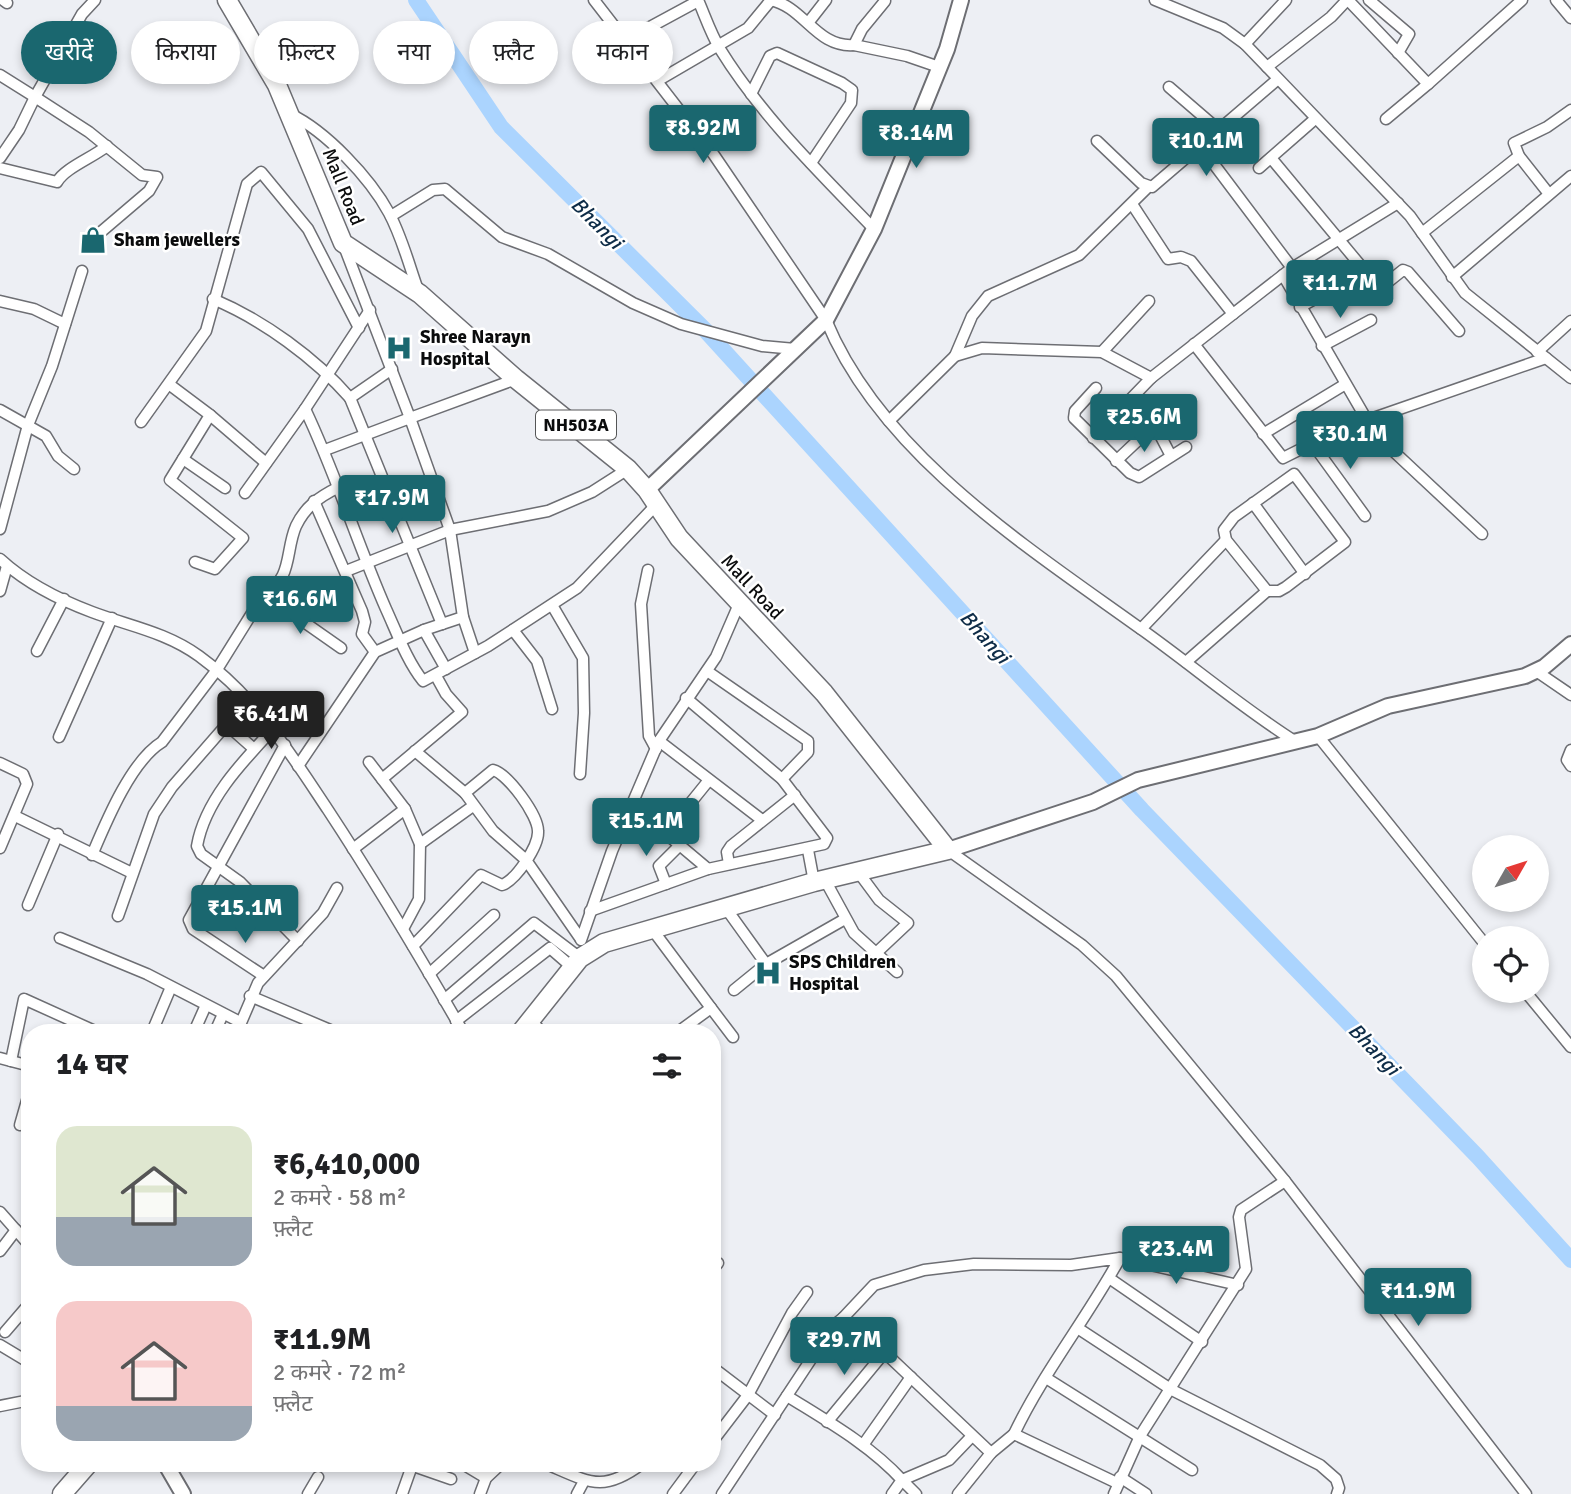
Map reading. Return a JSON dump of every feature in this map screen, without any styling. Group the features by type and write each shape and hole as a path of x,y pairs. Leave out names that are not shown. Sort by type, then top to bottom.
{"highway":[{"name":"Mall Road","path":"227,0 267,67 290,114 343,243 420,294 516,379 628,469 652,497 679,538 824,693 947,850"},
{"path":"535,1024 580,954 604,943 819,881 947,850"},
{"path":"62,1494 81,1472"}],"street":[{"path":"0,158 19,130 82,14 95,0"},
{"path":"594,0 611,21"},
{"path":"660,21 698,0 719,47 751,94 811,163 874,229"},
{"path":"673,72 748,28 770,0 789,5 828,41 907,56 939,67"},
{"path":"807,23 826,0"},
{"path":"305,409 325,450 366,563 400,640 423,681 475,653 552,605 586,581 652,497 671,467 826,320 874,229 939,67 961,0"},
{"path":"1155,0 1223,28 1245,44 1398,203 1452,277 1477,304 1571,378"},
{"path":"1245,44 1286,0"},
{"path":"1369,0 1409,34 1398,53"},
{"path":"1386,119 1522,0"},
{"path":"1556,0 1571,19"},
{"path":"854,46 862,29 885,1"},
{"path":"1267,67 1343,1 1427,84"},
{"path":"751,94 770,56 777,53 852,90 851,103 811,163"},
{"path":"0,75 107,146 142,175 153,175 158,180 133,205 94,236"},
{"path":"889,421 955,356 972,316 988,296 1020,279 1070,261 1148,187 1157,184 1278,79"},
{"path":"662,84 714,155 826,320 843,358 889,421 954,489 1296,742"},
{"path":"1169,87 1220,131"},
{"path":"1549,194 1518,156 1516,141 1547,127 1571,110"},
{"path":"290,114 318,130 369,184 391,216 420,294"},
{"path":"1259,168 1315,119"},
{"path":"1097,141 1148,187"},
{"path":"0,168 57,182 62,174 88,161 107,146"},
{"path":"1201,147 1292,268"},
{"path":"1422,233 1518,156"},
{"path":"1270,158 1379,286 1387,284 1403,270 1408,272 1459,331"},
{"path":"141,422 203,338 247,184 262,172 308,229 359,328"},
{"path":"1452,277 1571,176"},
{"path":"391,216 433,190 445,189 502,237 548,254 633,303 681,324 762,346 795,349"},
{"path":"1093,438 1151,378 1292,268 1398,203"},
{"path":"1132,204 1168,259 1181,257 1191,261 1233,314"},
{"path":"343,243 450,530 463,617 475,653"},
{"path":"0,528 28,425 82,271"},
{"path":"1283,275 1366,421 1390,451 1482,534"},
{"path":"1300,307 1340,285"},
{"path":"214,299 253,317 329,374 351,398 442,624"},
{"path":"0,300 34,309 65,324"},
{"path":"1102,352 1149,301"},
{"path":"245,493 329,374 370,310"},
{"path":"1322,346 1371,320"},
{"path":"1537,352 1571,321"},
{"path":"1186,662 1267,591 1279,591 1345,542 1195,344"},
{"path":"955,356 993,347 1102,352 1151,378"},
{"path":"1283,458 1311,443 1366,421 1546,358"},
{"path":"351,398 392,369"},
{"path":"325,450 516,379"},
{"path":"170,385 266,463"},
{"path":"1263,434 1344,385"},
{"path":"1096,388 1075,411 1074,418 1116,461 1139,477 1186,447"},
{"path":"0,410 49,438 58,456 74,469"},
{"path":"194,562 215,569 243,538 172,482 170,477 210,415"},
{"path":"1116,461 1153,428 1159,433 1171,456"},
{"path":"1311,443 1365,516"},
{"path":"183,459 225,488"},
{"path":"346,571 450,530 548,511 592,492 628,469"},
{"path":"1267,591 1223,534 1228,522 1294,474"},
{"path":"92,855 113,807 151,750 162,742 216,670 264,594 284,578 295,527 314,501 337,488"},
{"path":"314,501 364,616 362,634 376,652"},
{"path":"1253,503 1305,573"},
{"path":"1141,629 1226,540"},
{"path":"0,591 3,563 64,599 153,631 185,647 216,670 248,700 274,728 353,849 458,1024"},
{"path":"648,570 641,593 649,736 657,745 762,820"},
{"path":"264,594 341,648"},
{"path":"37,651 64,599"},
{"path":"580,954 590,911 612,850 657,745 686,698 707,671 739,604"},
{"path":"552,605 579,647 583,658 584,713 580,774"},
{"path":"298,766 376,652 424,630 463,617"},
{"path":"59,737 112,618"},
{"path":"513,629 537,661 552,709"},
{"path":"382,779 462,712 446,694 424,630"},
{"path":"947,850 1052,817 1127,785 1169,771 1296,742 1318,736 1388,706 1490,685 1536,671 1571,645"},
{"path":"707,671 808,741 808,752 782,779"},
{"path":"1536,671 1571,695"},
{"path":"590,911 729,864 807,850 824,844 827,838 782,779 686,698"},
{"path":"118,916 154,814 163,799 248,700"},
{"path":"227,725 254,749"},
{"path":"274,728 254,749 214,802 197,843 198,851 240,882 298,941"},
{"path":"1318,736 1472,928"},
{"path":"264,976 189,923 191,912 285,745"},
{"path":"1571,750 1567,760 1571,766"},
{"path":"415,751 465,793 493,831 526,860 580,954"},
{"path":"369,762 405,809 420,844 419,899 402,929"},
{"path":"0,763 23,774 27,780 15,816 0,848"},
{"path":"413,946 481,875 506,884 526,860 538,838 538,826 504,776 496,770 489,771 465,793"},
{"path":"667,832 709,780"},
{"path":"729,864 728,850 795,795"},
{"path":"420,844 473,806"},
{"path":"632,806 667,832 708,870"},
{"path":"353,849 405,809"},
{"path":"15,816 132,873"},
{"path":"28,905 58,835"},
{"path":"666,884 659,866 681,844"},
{"path":"807,850 819,881 845,919 874,954 897,972"},
{"path":"947,850 1082,945 1116,976 1285,1181 1526,1494"},
{"path":"859,873 879,900 908,923 874,954"},
{"path":"239,1024 250,996 264,976 328,907 337,888"},
{"path":"725,907 766,964"},
{"path":"429,974 494,915"},
{"path":"734,990 766,964 845,919"},
{"path":"444,1000 534,923 580,954"},
{"path":"652,929 733,1037"},
{"path":"60,938 147,974 223,1014 235,1024"},
{"path":"456,1021 550,948 558,952 580,954"},
{"path":"155,1024 171,987"},
{"path":"250,996 316,1024"},
{"path":"5,1060 24,999 79,1024"},
{"path":"1535,1003 1571,1047"},
{"path":"198,1024 206,1005"},
{"path":"689,1024 710,1008"},
{"path":"219,1024 223,1014"},
{"path":"1117,1485 1140,1436 1238,1285 1247,1263 1239,1217 1241,1210 1285,1181"},
{"path":"0,1212 21,1235"},
{"path":"0,1251 16,1230"},
{"path":"722,1494 833,1326 874,1285 915,1272 974,1264 1071,1265 1119,1258 1238,1285"},
{"path":"958,1494 991,1453 1014,1434 1119,1258"},
{"path":"1109,1278 1202,1342"},
{"path":"721,1430 748,1395 792,1312 807,1292"},
{"path":"5,1332 21,1313"},
{"path":"843,1318 911,1377 991,1453"},
{"path":"1079,1329 1172,1390 1320,1465 1336,1479 1339,1488 1337,1494"},
{"path":"0,1345 21,1358"},
{"path":"827,1422 884,1353"},
{"path":"721,1374 775,1415"},
{"path":"863,1445 911,1377"},
{"path":"1046,1378 1192,1470"},
{"path":"787,1396 863,1445 916,1494"},
{"path":"0,1406 21,1402"},
{"path":"1014,1434 1117,1485 1146,1494"},
{"path":"892,1494 902,1480 949,1460 972,1436"},
{"path":"170,1472 183,1494"},
{"path":"402,1494 408,1472"},
{"path":"432,1472 451,1479"},
{"path":"476,1472 486,1478"},
{"path":"480,1494 486,1478 492,1472"},
{"path":"570,1472 584,1481 612,1485 630,1472"},
{"path":"673,1494 689,1472"},
{"path":"308,1494 318,1476"},
{"path":"577,1494 584,1481"}],"waterway":[{"name":"Bhangi","path":"416,0 501,127 705,330 1142,810 1478,1157 1571,1260"}],"place":[{"name":"Sham jewellers","path":"93,240"},
{"name":"Shree Narayn Hospital","path":"399,348"},
{"name":"SPS Children Hospital","path":"768,973"}]}
